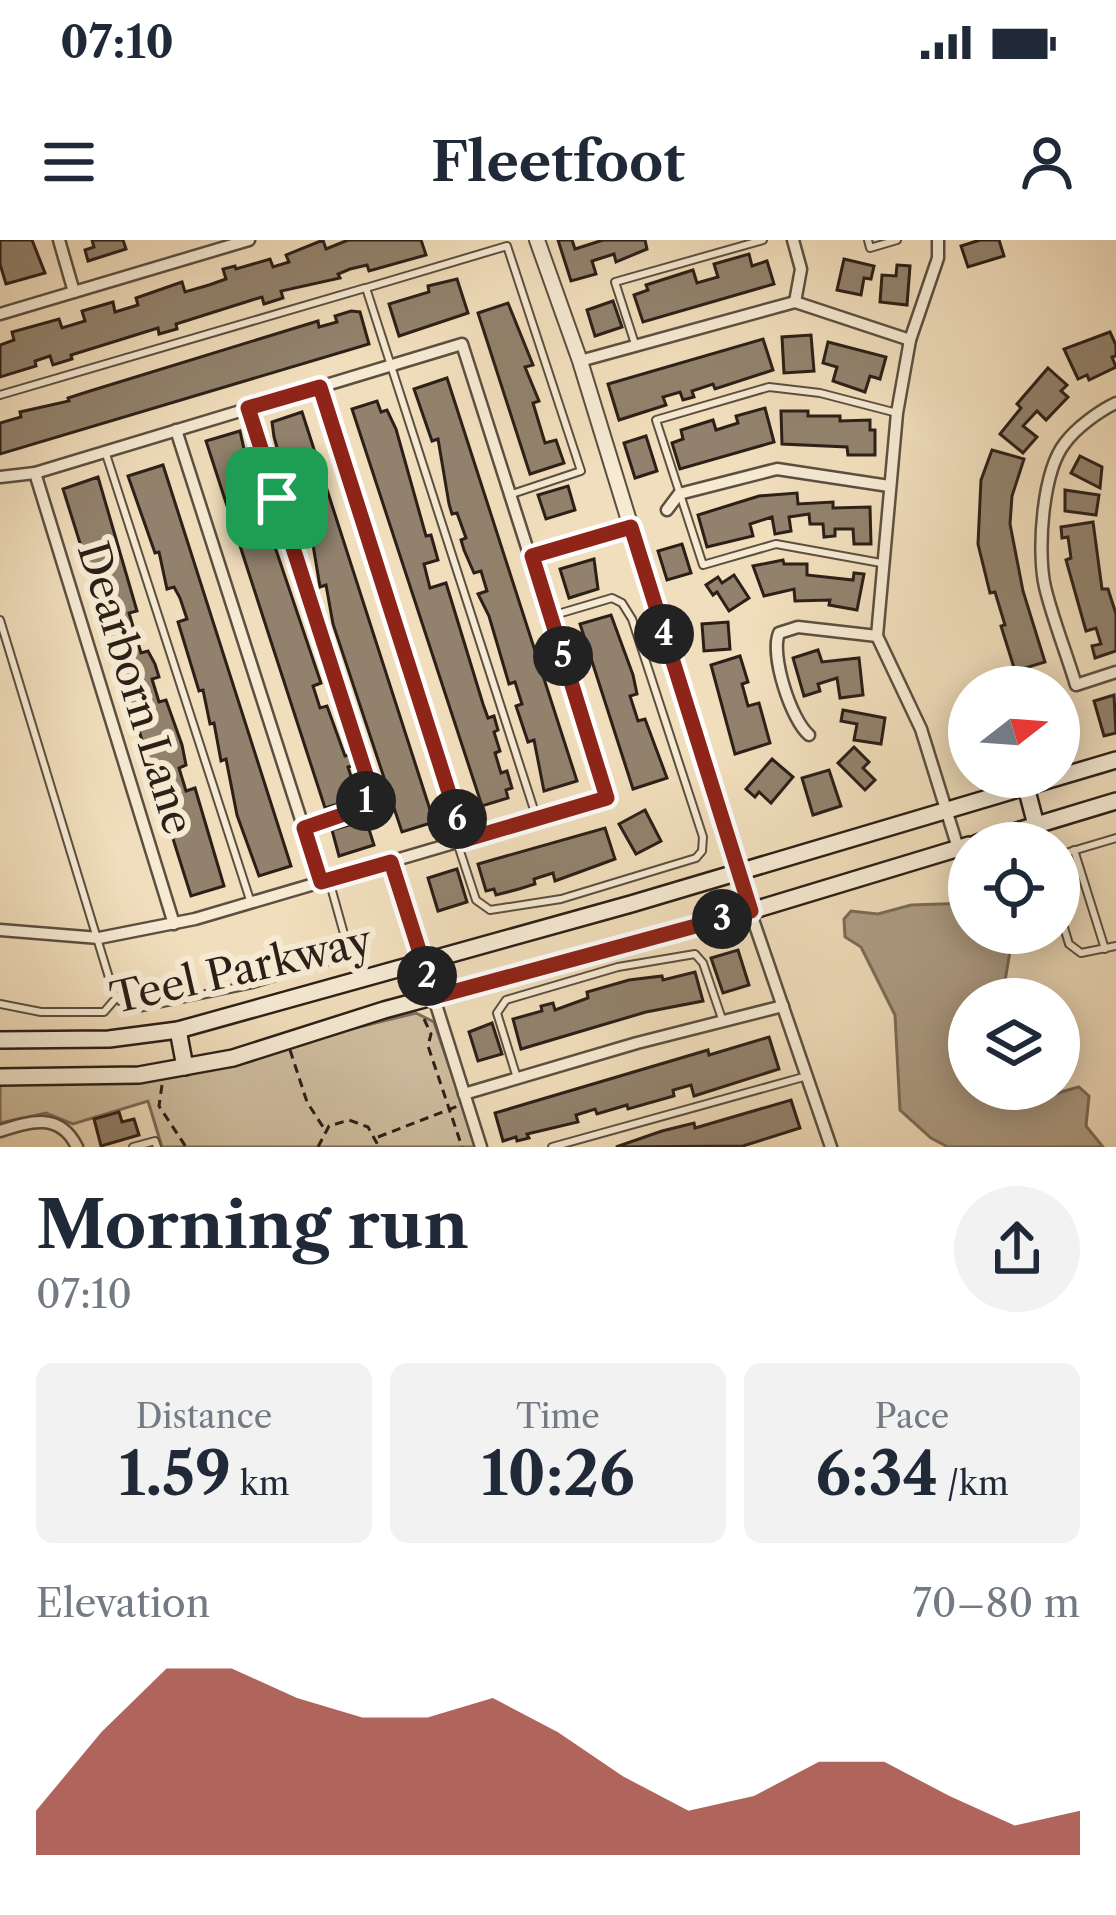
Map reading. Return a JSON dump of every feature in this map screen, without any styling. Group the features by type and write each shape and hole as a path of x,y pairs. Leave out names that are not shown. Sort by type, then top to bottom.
{"main road":[{"name":"Teel Parkway","path":"1080,771 1116,760"},
{"name":"Teel Parkway","path":"0,1040 109,1039 178,1030 989,798"},
{"name":"Teel Parkway","path":"1046,822 1116,801"},
{"name":"Teel Parkway","path":"0,1076 140,1075 233,1058 948,852"},
{"path":"178,1030 185,1067"}],"street":[{"path":"59,240 74,292"},
{"path":"0,314 249,240"},
{"path":"537,240 580,362 737,873 830,1147"},
{"path":"793,240 801,269 795,302"},
{"path":"938,240 938,259 910,340 897,413 877,636 921,729 953,822"},
{"path":"580,362 795,302 910,340"},
{"path":"0,478 34,472 462,344 607,798 174,924 99,938 0,930"},
{"path":"320,387 460,841"},
{"path":"1116,404 1063,444 1047,490 1040,537 1044,584 1076,685 1116,672"},
{"path":"176,430 325,881"},
{"path":"667,510 679,494 777,469 889,486"},
{"name":"Dearborn Lane","path":"34,472 174,924"},
{"path":"532,556 631,527"},
{"path":"809,735 796,724 776,650 779,633 798,627 877,636"},
{"path":"391,862 461,1100 481,1147"},
{"path":"461,1100 517,1078 783,1006"},
{"path":"0,1131 47,1120 63,1128 76,1147"}],"lane":[{"path":"636,346 615,282 763,240"},
{"path":"868,240 870,248 897,240"},
{"path":"0,395 507,246 581,471 512,494"},
{"path":"366,288 537,819"},
{"path":"884,563 776,544 703,566 656,420 770,387 820,393 897,413"},
{"path":"248,408 372,793 362,808 304,828"},
{"path":"105,451 251,903"},
{"path":"460,841 476,899 490,910 561,899 696,857 702,850 703,837 632,619 622,603 612,598 551,616"},
{"path":"0,620 117,997 129,1010 172,1004 342,957 346,941 325,881"},
{"path":"1080,848 1116,838"},
{"path":"1080,869 1105,949"},
{"path":"1080,951 1116,946"},
{"path":"517,1078 497,1013 506,1000 618,967 695,954 703,963 723,1023"},
{"path":"0,1004 83,1015 104,1012 117,997"},
{"path":"552,1147 807,1076"},
{"path":"133,1147 154,1141 157,1147"}],"path":[{"path":"424,1019 431,1034 428,1046 462,1147"},
{"path":"290,1049 307,1102 325,1130"},
{"path":"165,1078 159,1106 186,1147"},
{"path":"376,1138 461,1100"},
{"path":"318,1147 325,1130 342,1120 368,1127 379,1147"}],"shaded area":[{"path":"948,904 948,954 1010,954 1006,978 948,978 948,1110 1080,1110 1080,1088 1089,1096 1086,1126 1103,1147 948,1147 900,1110 895,1015 861,947 845,937 844,919 851,911 878,914 911,905"},
{"path":"416,1013 434,1022 477,1147 162,1147 148,1101 73,1124 46,1113 0,1123 0,1084 143,1080"}],"building":[{"path":"0,240 32,240 45,273 6,284"},
{"path":"92,240 123,240 126,249 88,261 85,250 94,247"},
{"path":"323,240 326,249 348,240 421,240 426,255 369,271 367,265 350,269 338,274 340,278 281,291 283,298 264,304 262,297 176,324 177,329 159,334 158,328 53,365 50,356 35,361 36,366 0,377 0,345 14,340 12,332 59,319 62,328 85,321 82,311 113,302 115,312 138,305 136,298 182,282 185,292 209,285 226,279 223,269 235,266 270,259 273,267 289,262 286,255"},
{"path":"558,240 572,240 575,249 603,240 645,240 647,249 616,262 614,254 592,261 596,274 571,281"},
{"path":"999,240 1004,256 968,267 961,246"},
{"path":"749,254 752,266 767,261 774,284 643,322 634,295 648,290 646,285 693,270 697,283 718,277 714,264"},
{"path":"844,259 874,266 871,279 864,278 861,295 837,290"},
{"path":"897,265 910,266 907,305 880,302 882,275 896,276"},
{"path":"457,279 468,313 399,336 389,304"},
{"path":"613,301 622,327 595,336 587,310"},
{"path":"508,303 533,365 525,367 539,401 533,403 545,443 556,440 564,463 530,474 478,313"},
{"path":"360,312 369,344 0,454 0,423 21,417 20,412 69,401 318,321 319,327 337,322 335,316"},
{"path":"1110,332 1116,345 1112,357 1116,367 1089,380 1087,375 1078,379 1064,349"},
{"path":"811,335 814,371 784,373 782,337"},
{"path":"763,339 773,370 715,389 713,384 692,391 694,397 683,400 680,392 663,397 666,405 619,420 608,384"},
{"path":"828,342 886,357 880,379 870,376 865,392 833,381 837,367 823,363"},
{"path":"1048,368 1067,385 1061,391 1068,397 1046,420 1037,411 1023,426 1037,437 1023,453 1000,434 1021,408 1017,404"},
{"path":"447,378 577,781 544,791 534,740 528,742 516,706 522,704 515,682 509,684 478,594 487,591 481,571 474,573 464,550 461,540 466,538 449,504 438,439 432,441 414,389"},
{"path":"377,401 396,429 426,536 431,535 438,560 424,564 430,588 446,583 483,704 498,730 494,732 500,751 495,753 512,788 506,790 508,798 482,806 352,409"},
{"path":"765,408 774,442 680,469 672,443 683,439 681,430 713,420 716,430 738,423 736,416"},
{"path":"781,411 840,416 840,421 870,420 875,455 848,455 847,447 782,444"},
{"path":"302,412 434,822 402,832 333,624 326,585 320,587 312,539 307,541 293,505 274,437 272,422"},
{"path":"240,431 321,683 313,686 320,708 327,706 345,756 352,754 355,765 348,767 358,798 325,808 206,441"},
{"path":"646,436 657,471 635,478 624,443"},
{"path":"992,450 1024,459 1012,496 1010,524 1023,591 1045,662 1013,666 978,544 981,480"},
{"path":"1080,456 1102,467 1100,488 1071,473"},
{"path":"163,465 291,866 259,876 237,815 226,759 221,761 214,723 210,724 178,622 187,619 174,587 167,589 159,552 155,553 128,476"},
{"path":"98,477 137,611 129,613 141,653 148,651 155,664 159,677 152,679 159,702 166,700 182,745 186,765 179,768 186,791 195,788 224,886 191,896 63,489"},
{"path":"568,486 575,510 546,519 538,495"},
{"path":"1065,490 1099,495 1096,515 1065,511"},
{"path":"797,493 798,504 870,507 871,544 854,544 853,529 835,529 835,536 824,537 823,524 810,524 809,514 789,517 791,531 775,534 772,517 750,524 753,536 707,547 698,515 759,496"},
{"path":"1093,522 1102,589 1108,589 1116,614 1116,651 1095,658 1092,646 1101,644 1096,628 1086,631 1066,560 1071,558 1068,537 1062,538 1061,527"},
{"path":"682,544 691,573 667,580 658,551"},
{"path":"594,559 598,589 569,598 560,569"},
{"path":"783,560 784,564 807,564 807,575 853,580 854,573 864,574 857,610 829,605 830,600 795,601 794,589 764,596 753,566"},
{"path":"734,575 749,598 729,611 717,592 713,595 706,585"},
{"path":"611,615 633,675 637,694 630,696 638,721 645,719 667,778 633,789 580,624"},
{"path":"728,622 730,649 704,651 702,624"},
{"path":"818,650 822,662 859,658 863,695 840,698 837,678 818,684 820,691 804,696 793,658"},
{"path":"740,656 748,682 742,684 748,706 759,703 770,743 735,754 711,665"},
{"path":"1114,695 1116,733 1104,736 1094,701"},
{"path":"843,710 885,718 881,744 854,740 857,724 841,721"},
{"path":"854,747 869,762 863,768 875,780 865,790 838,763"},
{"path":"772,759 793,777 771,803 759,792 755,797 746,789"},
{"path":"829,770 841,806 813,815 802,778"},
{"path":"645,810 661,841 636,854 619,824"},
{"path":"366,820 374,845 339,856 332,830"},
{"path":"605,828 615,859 555,881 553,873 519,889 496,895 494,889 486,891 478,864"},
{"path":"457,869 467,902 438,911 428,878"},
{"path":"738,950 749,985 723,993 711,958"},
{"path":"695,972 703,1001 646,1012 521,1049 513,1019 542,1011 541,1006 553,1003 555,1010 588,998 587,992 629,980 662,976 663,980"},
{"path":"492,1023 502,1054 478,1061 469,1032"},
{"path":"769,1037 779,1069 694,1096 691,1085 673,1090 674,1096 628,1109 627,1105 597,1114 595,1109 576,1115 578,1122 503,1141 495,1113 708,1050 709,1055"},
{"path":"791,1100 800,1128 743,1146 616,1147 662,1131 694,1123 695,1128"},
{"path":"119,1112 122,1122 134,1119 139,1135 101,1146 94,1119"}],"route":[{"path":"320,387 464,840 607,798 532,556 631,527 751,911 434,997 391,862 321,882 304,828 362,808 372,793 277,498 248,408 320,387"}]}
